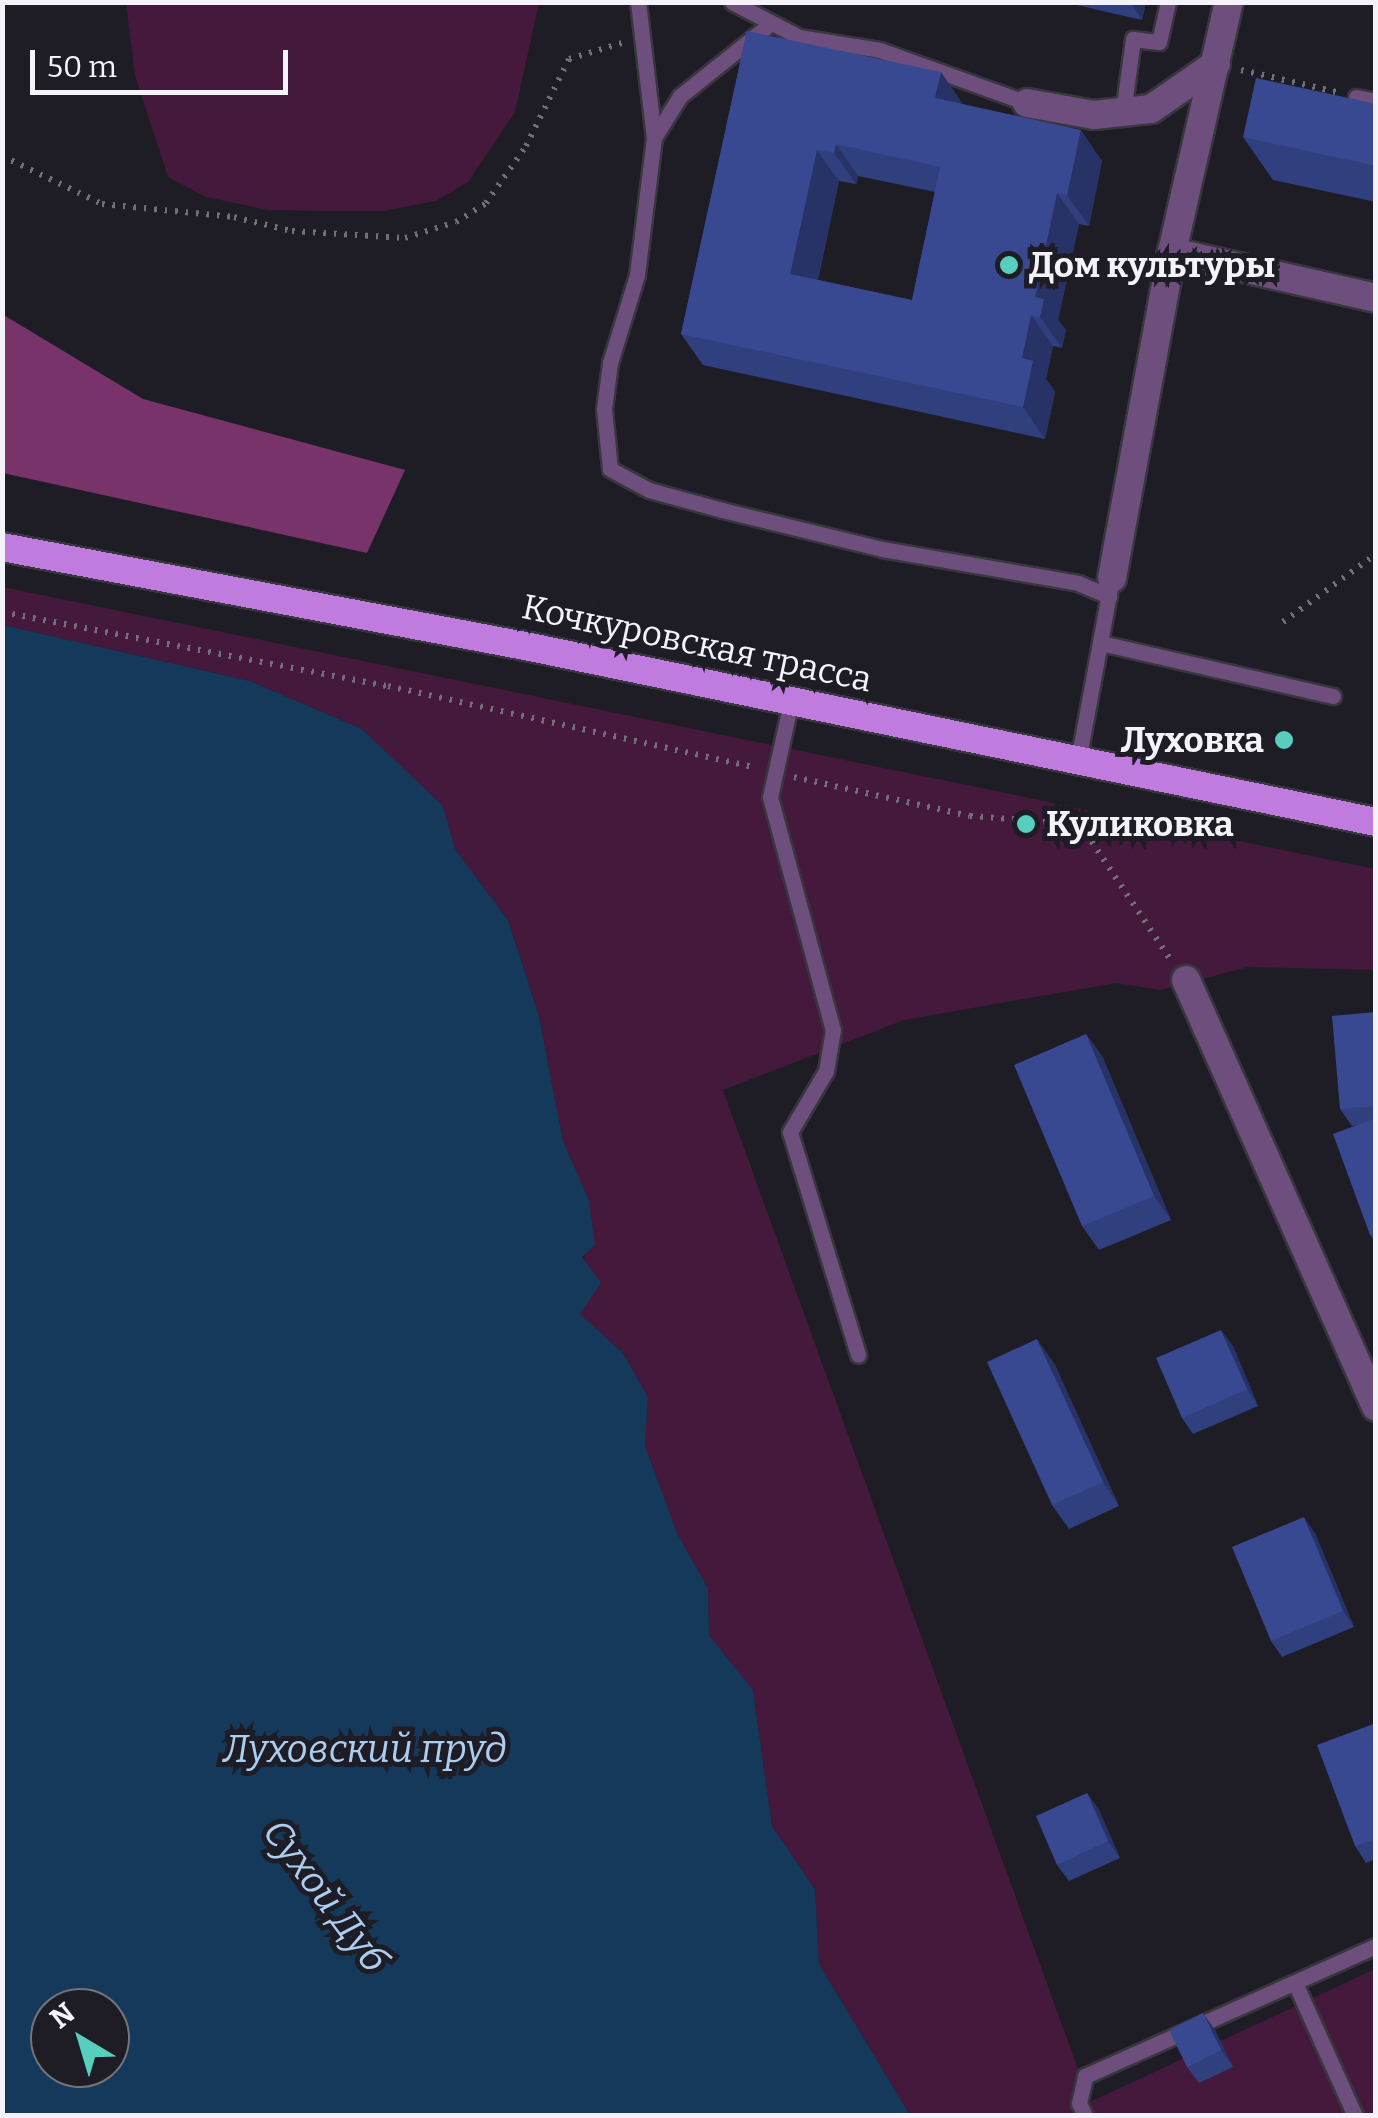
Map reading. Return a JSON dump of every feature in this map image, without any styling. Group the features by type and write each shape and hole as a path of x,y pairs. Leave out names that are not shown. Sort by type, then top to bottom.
{"main road":[{"name":"Кочкуровская трасса","path":"2,547 792,700 1376,822"}],"street":[{"path":"1110,587 1172,252 1229,2"},
{"path":"1027,103 1094,115 1151,109 1216,64"},
{"path":"1172,252 1376,298"},
{"path":"1186,980 1376,1407"}],"lane":[{"path":"638,2 654,138 636,274 610,363 604,408 610,469 649,490 882,550 1110,587 1078,761"},
{"path":"732,2 799,37 880,50 1027,103"},
{"path":"1124,112 1133,39 1159,42 1168,2"},
{"path":"654,138 680,96 770,24"},
{"path":"1356,97 1376,101"},
{"path":"1100,642 1334,696"},
{"path":"792,700 770,797 833,1030 826,1071 790,1132 858,1355"},
{"path":"1085,2116 1079,2103 1084,2076 1376,1946"},
{"path":"1295,1984 1354,2116"}],"path":[{"path":"2,156 102,204 234,217 292,231 405,238 456,222 486,203 526,146 570,59 602,54 641,34"},
{"path":"1216,64 1356,97"},
{"path":"1282,622 1376,554"},
{"path":"2,612 388,686 764,770"},
{"path":"782,774 970,816 1080,824 1186,980"}],"shaded area":[{"path":"539,2 515,112 468,182 436,201 383,211 268,210 206,197 168,177 135,76 126,3"},
{"path":"2,314 143,399 405,470 367,553 3,473"},
{"path":"3,587 1375,869 1375,970 1248,967 1160,990 1116,983 904,1020 723,1090 1090,2102 1375,1969 1375,2115 1095,2116 1091,2105 1087,2115 910,2115 819,1964 815,1889 772,1826 753,1690 709,1635 708,1588 678,1535 645,1446 648,1397 623,1353 580,1314 589,1200 563,1141 539,1016 508,920 455,849 442,806 362,729 250,681 3,625"}],"water":[{"name":"Луховский пруд","path":"3,625 250,681 362,729 443,806 455,849 508,920 539,1016 563,1141 589,1200 595,1245 582,1257 601,1283 580,1314 623,1353 648,1397 645,1446 678,1535 708,1588 709,1635 753,1690 772,1826 815,1889 819,1964 910,2115 3,2115"}],"building":[{"name":"Дом культуры","path":"747,31 941,72 935,98 1081,130 1067,195 1057,193 1035,297 1044,299 1040,317 1031,315 1022,358 1033,361 1023,407 681,334","holes":["836,144 940,167 912,300 790,274 817,150 834,153"]},
{"path":"1256,78 1376,104 1376,166 1243,137"},
{"path":"1376,1012 1376,1106 1340,1109 1332,1016"},
{"path":"1086,1034 1154,1196 1082,1226 1014,1065"},
{"path":"1376,1118 1376,1233 1370,1235 1333,1134"},
{"path":"1221,1330 1247,1389 1182,1418 1156,1358"},
{"path":"1037,1339 1103,1482 1052,1505 987,1362"},
{"path":"1304,1517 1343,1611 1271,1641 1232,1547"},
{"path":"1376,1723 1376,1839 1355,1846 1317,1745"},
{"path":"1087,1793 1108,1841 1057,1865 1036,1816"},
{"path":"1203,2013 1221,2050 1187,2067 1169,2030"}],"place":[{"name":"Дом культуры","path":"1009,265"},
{"name":"Луховка","path":"1284,740"},
{"name":"Куликовка","path":"1026,824"}],"water label":[{"name":"Сухой Дуб","path":"325,1896"}]}
